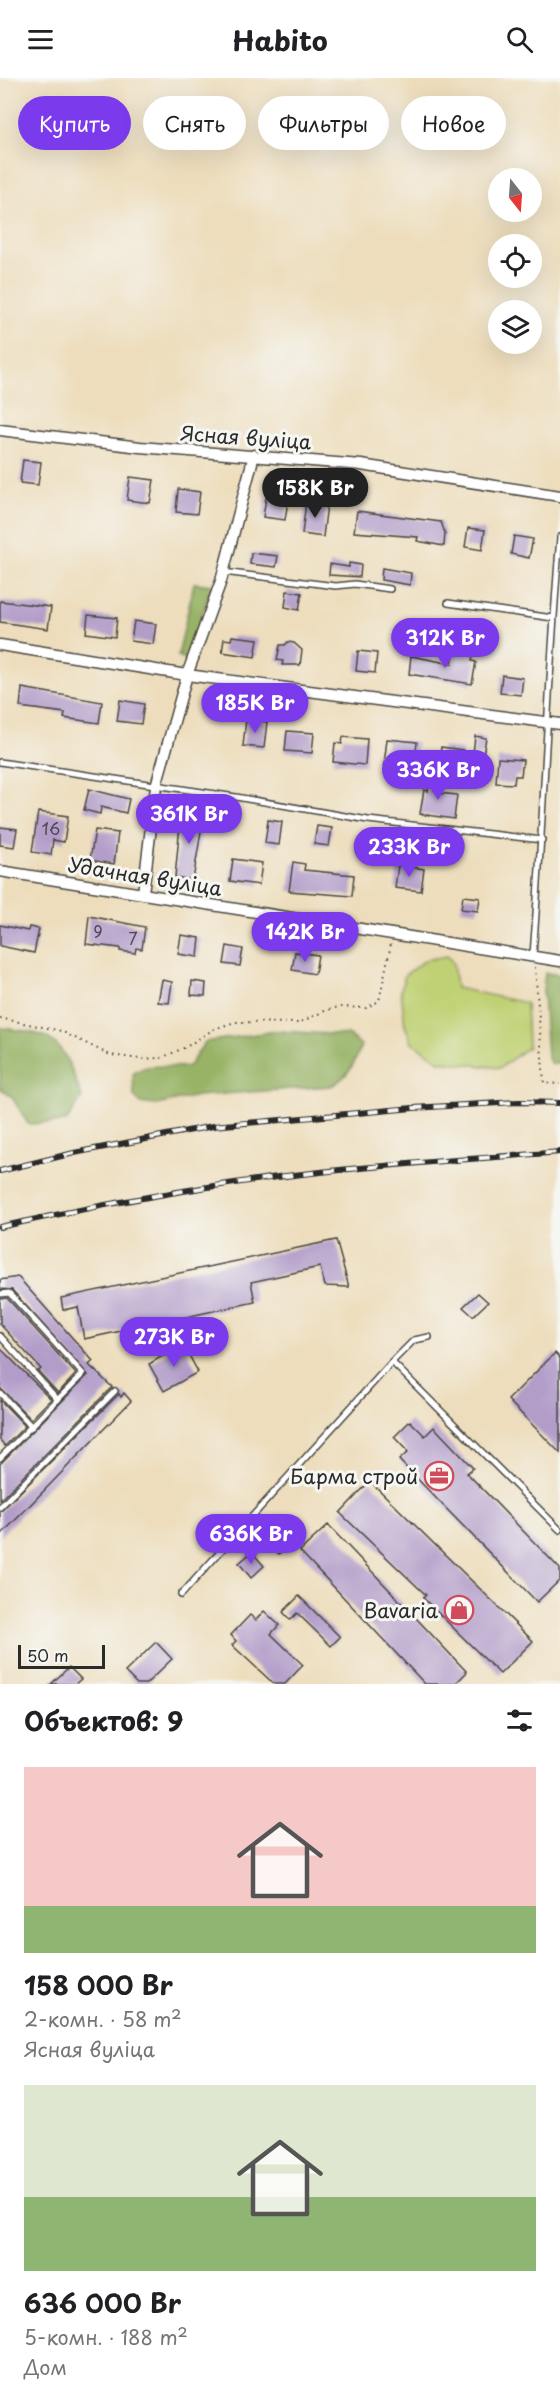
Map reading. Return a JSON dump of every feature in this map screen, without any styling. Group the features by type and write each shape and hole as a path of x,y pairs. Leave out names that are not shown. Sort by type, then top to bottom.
{"street":[{"name":"Ясная вуліца","path":"0,430 140,447 361,465 560,496"},
{"path":"142,893 156,786 187,675 223,572 254,455"},
{"path":"0,645 187,675 560,724"},
{"name":"Удачная вуліца","path":"0,871 560,961"}],"lane":[{"path":"533,955 560,537"},
{"path":"223,572 336,586 355,584 390,589"},
{"path":"448,603 553,618"},
{"path":"0,762 368,820 542,840"},
{"path":"0,1294 9,1293 83,1374 32,1427 1,1455"},
{"path":"0,1336 58,1400"},
{"path":"181,1595 392,1362 414,1340 429,1337"},
{"path":"392,1362 560,1530"},
{"path":"0,1507 115,1391"},
{"path":"0,1393 32,1427"}],"path":[{"path":"0,1018 61,1030 110,1055 141,1059 161,1058 186,1047 214,1029 235,1022 298,1023 339,1007 366,1008 379,1001 386,980 393,933"},
{"path":"533,955 544,1083 560,1084"}],"green space":[{"path":"194,583 212,585 187,660 178,656"},
{"path":"447,956 453,963 456,988 526,1003 528,1047 500,1068 439,1061 412,1042 405,1026 401,990 405,975 425,960"},
{"path":"545,973 560,975 560,1064 551,1064 547,1056 543,991"},
{"path":"0,1028 35,1033 47,1038 64,1053 82,1098 66,1122 28,1124 12,1097 0,1088"},
{"path":"276,1031 348,1035 361,1045 350,1069 342,1079 331,1086 197,1096 156,1105 140,1103 134,1096 133,1074 139,1070 153,1066 189,1066 205,1042"}],"building":[{"path":"23,460 41,462 38,485 20,483"},
{"path":"130,477 154,480 150,503 127,500"},
{"path":"178,489 200,492 197,514 176,512"},
{"path":"266,498 288,501 285,520 263,517"},
{"path":"306,502 327,504 323,537 302,534"},
{"path":"357,511 441,522 445,533 444,546 417,541 418,537 354,532"},
{"path":"468,528 485,530 482,550 465,547"},
{"path":"514,536 533,539 529,558 511,554"},
{"path":"251,553 278,556 276,567 250,564"},
{"path":"349,563 361,565 360,577 329,575 330,564 349,567"},
{"path":"382,568 411,573 410,585 381,580"},
{"path":"287,591 302,593 299,610 285,607"},
{"path":"0,601 51,607 48,629 0,622"},
{"path":"88,615 117,618 115,637 86,633"},
{"path":"134,621 156,624 153,644 131,641"},
{"path":"232,636 258,639 255,657 222,652 224,639 231,640"},
{"path":"288,642 294,643 302,650 300,665 282,665 283,661 277,660 280,645"},
{"path":"358,651 377,653 375,673 356,671"},
{"path":"454,653 473,656 472,661 476,662 472,684 409,674 411,656 452,664"},
{"path":"502,675 523,678 521,695 500,693"},
{"path":"22,688 102,702 99,723 64,718 65,713 20,707"},
{"path":"120,700 144,704 141,724 117,721"},
{"path":"246,719 267,722 264,748 243,746"},
{"path":"287,731 314,733 312,753 285,751"},
{"path":"475,736 486,738 483,755 473,754"},
{"path":"343,737 367,739 365,765 333,762 335,743 342,744"},
{"path":"387,739 417,742 414,768 384,765"},
{"path":"441,747 463,750 460,773 438,770"},
{"path":"498,758 523,760 521,776 515,776 514,784 496,783"},
{"path":"432,774 441,775 438,793 457,795 454,819 420,814 424,790 428,791"},
{"path":"89,789 129,799 126,813 101,807 100,814 84,810"},
{"path":"187,811 204,813 193,880 175,877 180,825 185,826"},
{"path":"38,812 68,816 64,842 53,840 51,855 32,852"},
{"path":"268,820 282,822 279,845 265,843"},
{"path":"317,826 332,828 329,846 314,844"},
{"path":"0,827 17,829 14,847 0,845"},
{"path":"95,830 118,833 114,864 90,860"},
{"path":"233,859 262,863 259,885 230,881"},
{"path":"293,862 305,864 304,870 354,875 352,896 289,891"},
{"path":"398,865 424,869 421,891 395,888"},
{"path":"463,896 480,898 478,911 461,909"},
{"path":"89,916 145,927 142,949 136,948 135,953 120,951 120,948 86,944"},
{"path":"0,925 28,931 29,927 39,929 34,953 0,946"},
{"path":"181,935 200,938 198,957 178,954"},
{"path":"227,946 243,949 240,966 224,964"},
{"path":"295,952 318,955 315,974 292,970"},
{"path":"162,980 172,982 169,1003 158,1002"},
{"path":"192,981 206,983 205,996 191,995"},
{"path":"336,1240 349,1287 325,1286 320,1267 251,1282 255,1302 84,1339 78,1307 63,1310 61,1298"},
{"path":"18,1277 93,1361 89,1365 112,1387 0,1500 0,1464 88,1375 12,1290 0,1289 0,1280"},
{"path":"478,1293 488,1302 473,1316 463,1307"},
{"path":"7,1298 76,1374 58,1393 38,1371 41,1369 0,1324 0,1299"},
{"path":"183,1344 198,1372 164,1391 149,1364"},
{"path":"0,1348 51,1399 31,1419 0,1388"},
{"path":"555,1353 560,1358 560,1453 508,1400"},
{"path":"124,1393 131,1401 0,1536 0,1512 119,1394 121,1397"},
{"path":"0,1400 25,1426 5,1446 0,1440"},
{"path":"410,1421 425,1436 434,1427 473,1468 467,1473 560,1569 560,1580 537,1602 399,1460 408,1452 394,1437"},
{"path":"370,1481 533,1641 500,1674 423,1598 426,1595 340,1513"},
{"path":"328,1525 467,1672 455,1684 425,1684 300,1551"},
{"path":"278,1530 290,1542 279,1554 266,1542"},
{"path":"252,1552 264,1566 251,1578 239,1563"},
{"path":"299,1596 340,1637 331,1646 297,1613 290,1620 283,1612"},
{"path":"264,1611 279,1625 271,1634 303,1665 285,1684 274,1684 232,1645 236,1641 231,1635 250,1615 256,1620"},
{"path":"156,1642 172,1659 146,1684 137,1684 125,1672"},
{"path":"69,1667 81,1679 75,1684 51,1684"}],"railway":[{"path":"0,1171 74,1153 213,1126 413,1108 519,1102 560,1103"},
{"path":"0,1227 142,1198 269,1178 394,1165 560,1152"}],"place":[{"name":"Барма строй","path":"439,1476"},
{"name":"Bavaria","path":"459,1610"}]}
